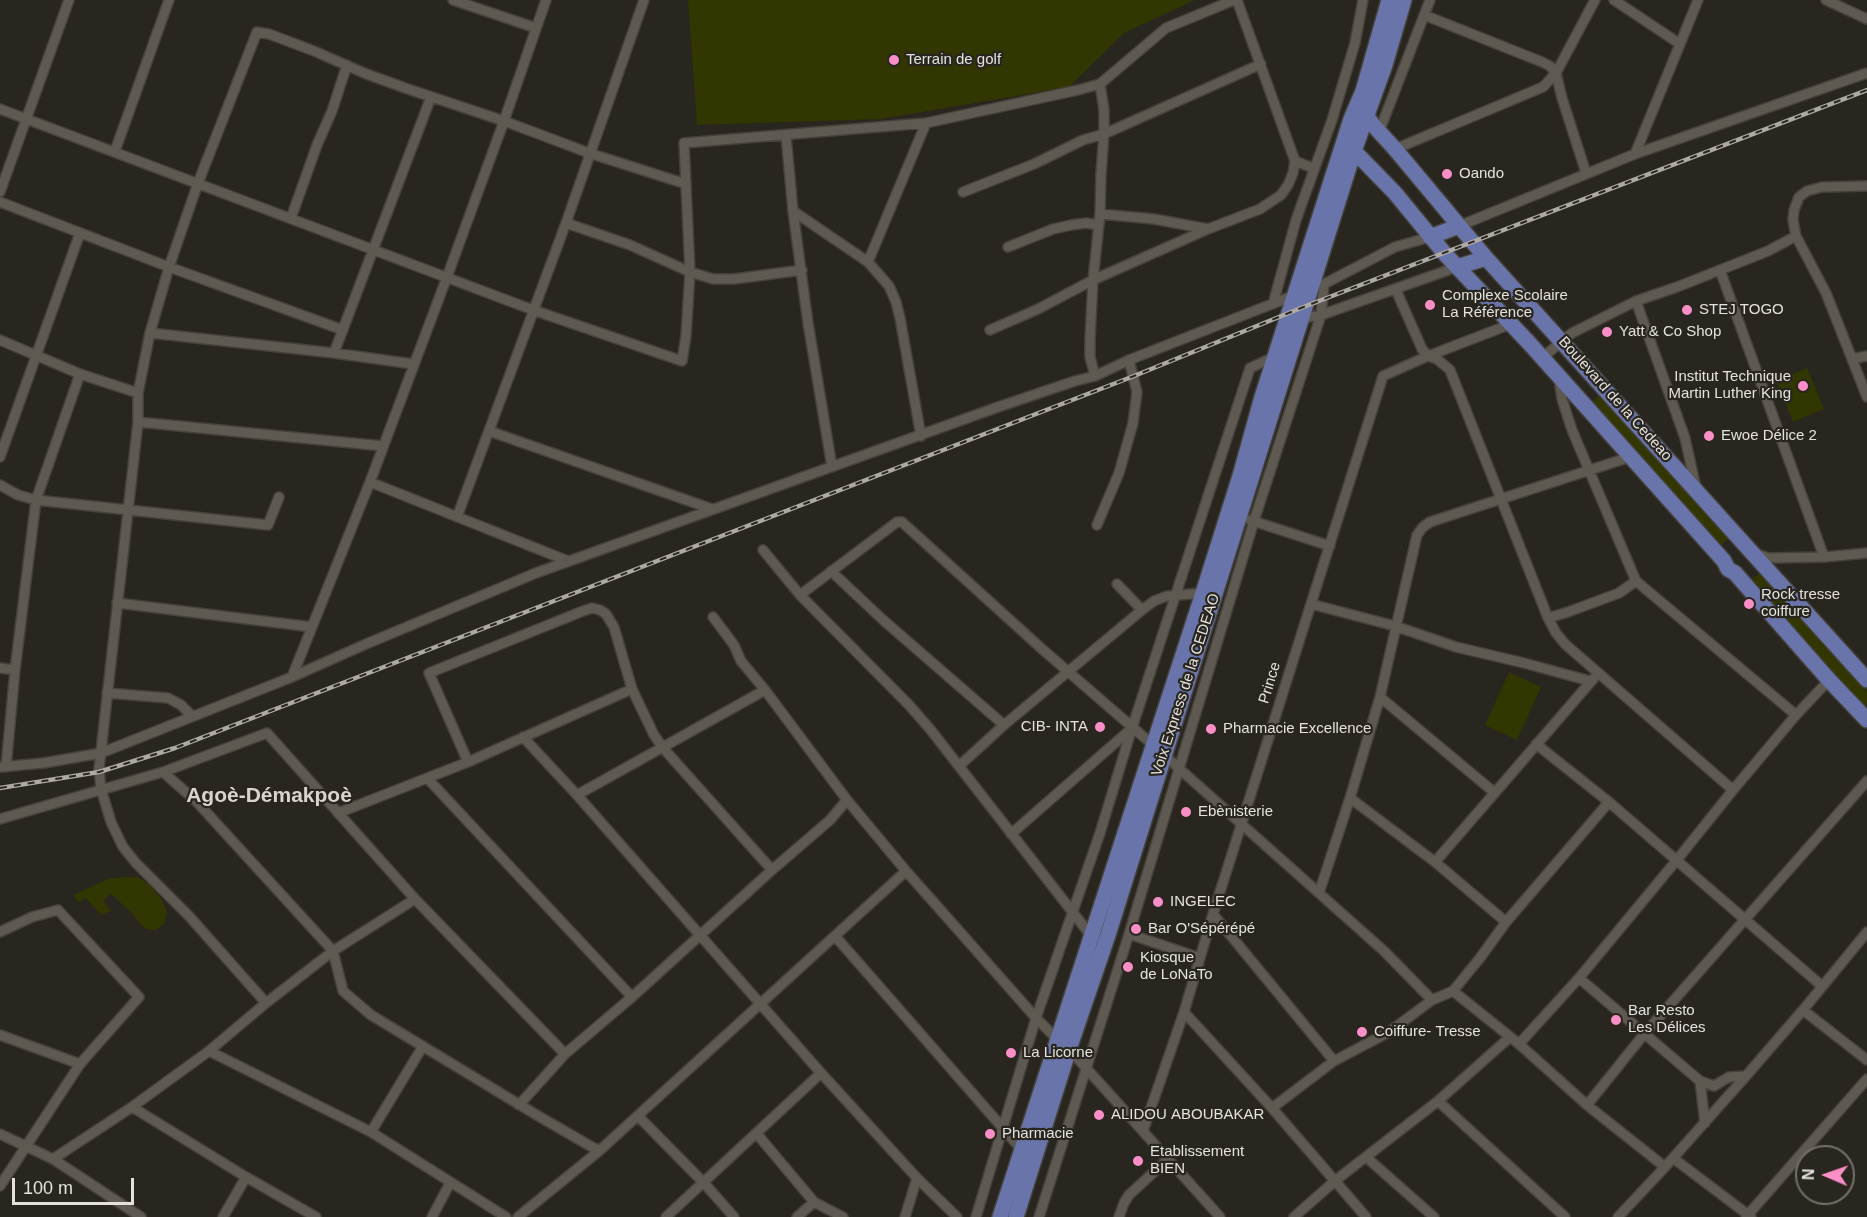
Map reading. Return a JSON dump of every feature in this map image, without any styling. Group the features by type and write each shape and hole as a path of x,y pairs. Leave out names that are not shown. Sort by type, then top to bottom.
{"main road":[{"path":"1000,1217 1063,1044 1092,936 1158,750 1275,357 1351,119 1363,91 1389,0"},
{"name":"Voix Express de la CEDEAO","path":"1016,1217 1063,1044 1108,935 1158,750 1247,519 1302,318 1404,0"},
{"path":"1363,91 1366,115"},
{"name":"Boulevard de la Cedeao","path":"1366,115 1486,258 1867,680"},
{"path":"1351,119 1356,136 1354,151"},
{"name":"Boulevard de la Cedeao","path":"1354,151 1395,193 1430,237 1542,358 1724,561 1728,569 1735,573 1867,720"},
{"path":"1430,237 1460,226"},
{"path":"1457,267 1486,258"},
{"path":"1579,399 1601,383"},
{"path":"1724,561 1725,553 1731,546 1739,544 1750,549 1754,561 1750,569 1743,573 1735,573"}],"street":[{"path":"0,192 69,0"},
{"path":"115,151 168,0"},
{"path":"453,0 536,28"},
{"path":"292,677 370,482 447,277 546,0"},
{"path":"458,517 566,223 644,0"},
{"path":"0,108 534,310 682,361 690,272 684,143 926,123 1100,84 1166,28 1236,0 1295,161 1288,185 1281,195 1260,209 1208,229 1093,280 1038,309 990,330"},
{"path":"1273,304 1296,220 1332,120 1355,44 1363,0"},
{"path":"1379,132 1430,0"},
{"path":"1395,148 1543,87 1556,73 1595,0"},
{"path":"1614,0 1680,44"},
{"path":"1635,154 1698,0"},
{"path":"1826,0 1867,20"},
{"path":"1424,15 1542,62 1556,73 1586,173"},
{"path":"266,1003 189,916 130,857 111,822 101,789 99,769 138,422 138,393 150,333 169,267 198,183 257,32 269,34 347,65 589,153 686,184"},
{"path":"963,192 1034,164 1083,140 1104,134 1261,64"},
{"path":"291,218 317,145 333,111 347,65"},
{"path":"1460,226 1635,154 1867,73"},
{"path":"1095,376 1090,357 1093,280 1100,214 1104,134 1104,110 1100,84"},
{"path":"334,353 431,96"},
{"path":"868,262 926,123"},
{"path":"786,136 793,211 808,323 832,467"},
{"path":"1295,161 1313,168"},
{"path":"1867,186 1822,187 1807,191 1799,197 1792,220 1796,236 1826,293 1867,397"},
{"path":"0,202 169,267 343,330"},
{"path":"793,211 868,262 889,286 903,329 921,436"},
{"path":"1100,214 1154,219 1208,229"},
{"path":"566,223 640,249 690,272 713,279 734,279 802,270"},
{"path":"1008,247 1053,229 1086,223 1099,225"},
{"path":"0,457 5,432 37,355 80,233"},
{"path":"1542,358 1572,333 1636,301 1768,251 1796,236"},
{"path":"1039,1217 1129,934 1247,519 1321,315 1324,285 1395,247 1430,237"},
{"path":"1302,318 1321,315 1457,267"},
{"path":"1720,270 1824,557"},
{"path":"1396,290 1422,349 1428,356 1437,359 1450,370 1548,618 1556,633 1565,644 1733,789"},
{"path":"80,374 36,500 3,767 44,763 101,753 292,677 568,561 1075,381 1095,376 1295,295"},
{"path":"1636,301 1685,438 1697,490"},
{"name":"Prince","path":"1143,1131 1184,1012 1383,376 1511,324"},
{"path":"150,333 413,364"},
{"path":"0,340 80,374 138,393"},
{"path":"1852,359 1867,356"},
{"path":"976,1217 1036,1018 1100,833 1250,368 1275,357"},
{"path":"1097,525 1119,473 1133,423 1137,392 1130,360"},
{"path":"1559,377 1562,399 1589,471 1636,581 1796,716"},
{"path":"138,422 383,446"},
{"path":"489,431 712,509"},
{"path":"1319,893 1380,697 1417,535 1430,522 1630,457"},
{"path":"370,482 568,561"},
{"path":"0,485 18,495 36,500 268,525 279,497"},
{"path":"1247,519 1330,546"},
{"path":"800,595 897,522 902,522 1384,951 1432,1000"},
{"path":"1750,549 1769,558 1824,557 1867,553"},
{"path":"763,550 800,595 909,705 1092,936"},
{"path":"831,571 882,619 1004,725"},
{"path":"1548,618 1619,593 1636,581"},
{"path":"1117,584 1142,610"},
{"path":"959,766 1004,725 1154,601 1167,596 1203,593"},
{"path":"117,603 312,627"},
{"path":"1311,603 1395,626 1456,647 1590,681"},
{"path":"468,762 429,673 592,608 600,610 611,619 618,636 632,689 648,725 663,748 772,870"},
{"path":"713,616 734,645 741,661 847,800 906,871 1036,1018 1087,1067 1220,1217"},
{"path":"0,668 15,670"},
{"path":"1435,862 1599,672"},
{"path":"1519,1044 1579,978 1733,789 1829,680"},
{"path":"338,813 428,779 632,689"},
{"path":"577,795 765,690"},
{"path":"107,693 168,698 181,705 192,716"},
{"path":"1380,697 1495,793"},
{"path":"1011,834 1132,728"},
{"path":"0,819 163,772 267,733 415,899 565,1054"},
{"path":"523,737 577,795 821,1073 917,1178 957,1217"},
{"path":"1536,744 1609,802 1822,986"},
{"path":"163,772 196,801 333,951 343,991 371,1015 599,1151"},
{"path":"428,779 632,997"},
{"path":"1587,1105 1645,1033 1867,781"},
{"path":"1350,798 1435,862 1506,922"},
{"path":"519,1104 565,1054 831,820 847,800"},
{"path":"1272,1108 1334,1061 1389,1032 1432,1000 1453,991 1506,922 1609,802"},
{"path":"518,1217 599,1151 906,871"},
{"path":"53,1159 132,1107 209,1051 333,951 415,899"},
{"path":"0,932 32,917 58,910 139,997 80,1064 0,1186"},
{"path":"1213,914 1334,1061"},
{"path":"1618,1217 1705,1123 1867,932"},
{"path":"1129,934 1200,958"},
{"path":"835,936 1023,1150"},
{"path":"1579,978 1700,1081 1714,1086 1729,1077 1746,1076"},
{"path":"1453,991 1519,1044 1587,1105 1665,1167"},
{"path":"1803,1010 1867,1060"},
{"path":"1184,1012 1336,1180 1366,1217"},
{"path":"0,1035 80,1064"},
{"path":"1294,1217 1336,1180 1438,1101 1509,1038"},
{"path":"371,1132 423,1046"},
{"path":"209,1051 371,1132 506,1217"},
{"path":"666,1217 821,1073"},
{"path":"1673,1158 1748,1216 1867,1078"},
{"path":"1700,1081 1705,1123"},
{"path":"1438,1101 1564,1217"},
{"path":"132,1107 316,1217"},
{"path":"638,1116 734,1217"},
{"path":"0,1134 53,1159 141,1217"},
{"path":"757,1134 814,1202 843,1217"},
{"path":"1366,1157 1434,1217"},
{"path":"1119,1217 1129,1195 1168,1159"},
{"path":"223,1217 246,1177"},
{"path":"905,1217 917,1178"},
{"path":"432,1217 450,1183"},
{"path":"797,1217 814,1202"}],"green space":[{"name":"Terrain de golf","path":"688,0 1195,0 1124,33 1069,87 881,119 697,125"},
{"path":"1807,368 1824,409 1793,422 1776,381"},
{"path":"1600,395 1729,538 1719,547 1592,402"},
{"path":"1761,573 1867,691 1867,713 1749,581"},
{"path":"1509,672 1541,687 1517,740 1485,725"},
{"path":"138,877 150,885 162,900 167,912 164,924 156,930 146,929 111,894 103,901 111,911 101,915 86,898 78,902 73,895 108,879"}],"railway":[{"path":"0,788 99,772 175,748 1134,376 1306,306 1867,90"}],"place":[{"name":"Terrain de golf","path":"894,60"},
{"name":"Oando","path":"1447,174"},
{"name":"Complexe Scolaire La Référence","path":"1430,305"},
{"name":"STEJ TOGO","path":"1687,310"},
{"name":"Yatt & Co Shop","path":"1607,332"},
{"name":"Institut Technique Martin Luther King","path":"1803,386"},
{"name":"Ewoe Délice 2","path":"1709,436"},
{"name":"Rock tresse coiffure","path":"1749,604"},
{"name":"CIB- INTA","path":"1100,727"},
{"name":"Pharmacie Excellence","path":"1211,729"},
{"name":"Ebènisterie","path":"1186,812"},
{"name":"INGELEC","path":"1158,902"},
{"name":"Bar O'Sépérépé","path":"1136,929"},
{"name":"Kiosque de LoNaTo","path":"1128,967"},
{"name":"Bar Resto Les Délices","path":"1616,1020"},
{"name":"Coiffure- Tresse","path":"1362,1032"},
{"name":"La Licorne","path":"1011,1053"},
{"name":"ALIDOU ABOUBAKAR","path":"1099,1115"},
{"name":"Pharmacie","path":"990,1134"},
{"name":"Etablissement BIEN","path":"1138,1161"}],"district":[{"name":"Agoè-Démakpoè","path":"269,796"}]}
